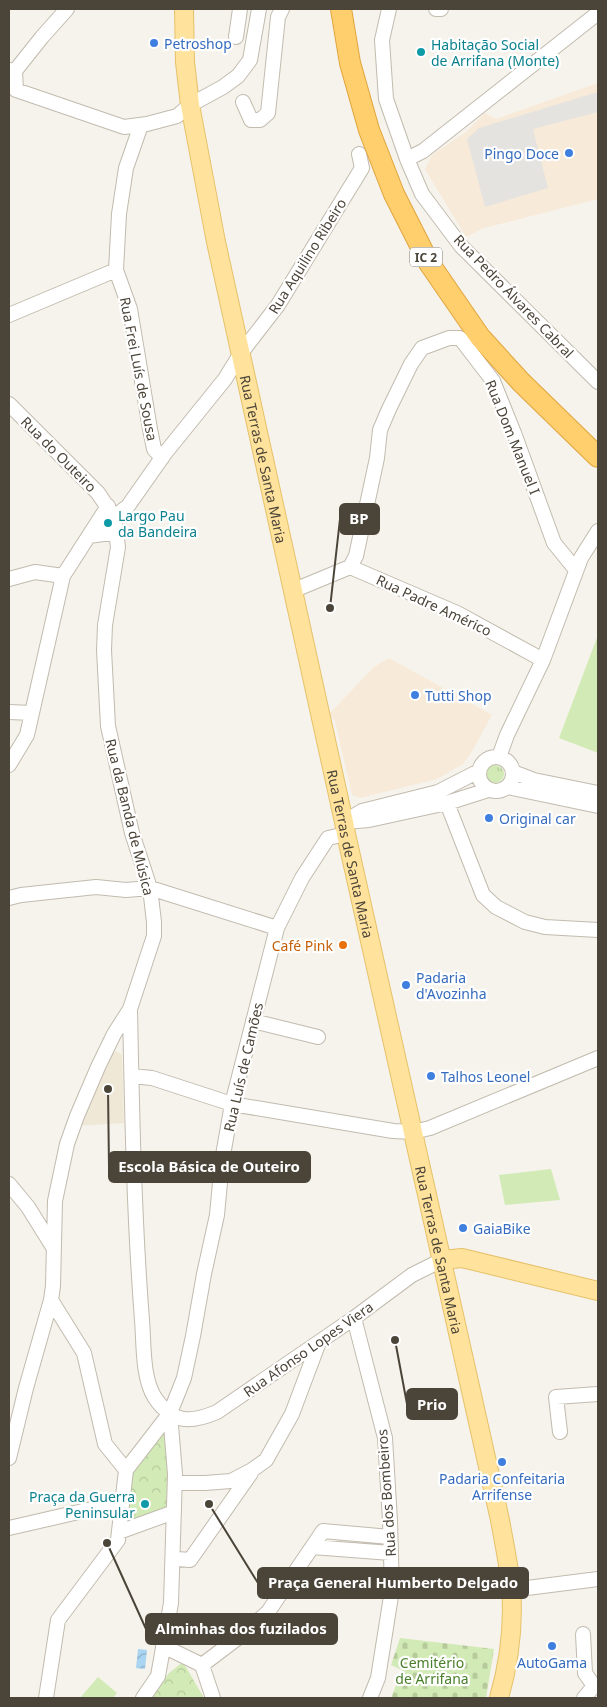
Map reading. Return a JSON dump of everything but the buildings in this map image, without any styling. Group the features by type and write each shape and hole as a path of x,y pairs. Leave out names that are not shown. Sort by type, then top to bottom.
{"highway":[{"name":"IC 2","path":"341,9 350,63 369,130 394,194 429,263 480,337 521,382 598,456"},
{"name":"IC 2","path":"347,9 356,61 376,128 401,191 436,260 481,324 526,377 598,445"}],"main road":[{"name":"Rua Terras de Santa Maria","path":"184,9 185,62 190,104 216,242 292,591 500,1520 511,1590 511,1638 505,1676 499,1698"},
{"path":"442,1260 462,1258 598,1291"}],"street":[{"path":"9,88 12,71 68,9"},
{"path":"236,38 240,9"},
{"path":"12,71 16,90 124,127 142,125 177,116 190,104 223,87 238,76 250,60 259,9"},
{"path":"243,102 251,120 260,120 268,113 278,17 282,9"},
{"name":"Rua Pedro Álvares Cabral","path":"389,9 382,40 386,99 407,159 422,194 461,246 598,382"},
{"path":"436,9 442,9"},
{"path":"407,159 423,151 598,13"},
{"name":"Rua Frei Luís de Sousa","path":"142,125 126,168 119,214 116,270 130,309 154,449 162,458"},
{"name":"Rua Aquilino Ribeiro","path":"63,576 89,536 111,512 128,506 162,458 224,379 240,353 278,305 362,168 359,154"},
{"path":"9,315 116,270"},
{"name":"Rua Dom Manuel I","path":"350,567 356,556 377,458 380,430 388,409 411,364 422,348 449,338 460,338 493,381 514,432 554,543 576,570"},
{"path":"224,379 245,373"},
{"name":"Rua do Outeiro","path":"9,404 88,482 111,512"},
{"path":"89,536 117,532 111,512"},
{"path":"499,757 507,735 543,660 581,558 598,531"},
{"name":"Rua da Banda de Música","path":"117,532 118,548 105,625 104,650 108,726 132,833 150,888 154,922 154,936 130,1009"},
{"path":"292,591 350,567"},
{"name":"Rua Padre Américo","path":"350,567 457,613 543,660"},
{"path":"9,579 35,572 63,576 28,735 9,765"},
{"path":"9,712 32,713"},
{"path":"488,790 480,782 479,771 488,758 499,757 508,762 513,772 508,787"},
{"path":"345,828 362,811 438,792 479,771"},
{"path":"513,772 534,780 598,794"},
{"path":"345,828 369,820 447,803 488,790 498,791 508,787 598,806"},
{"path":"447,803 483,895 496,908 525,922 545,927 598,930"},
{"name":"Rua Luís de Camões","path":"170,1413 184,1378 194,1336 204,1274 217,1215 222,1161 232,1104 277,928 302,878 328,838 345,828"},
{"path":"9,898 96,887 126,890 150,888 277,928"},
{"path":"130,1009 140,1295 147,1376 155,1398 170,1413 175,1483 171,1603 158,1676 143,1698"},
{"path":"9,1458 26,1388 52,1300 55,1201 67,1144 98,1067 114,1034 130,1009"},
{"path":"253,1021 318,1036"},
{"path":"132,1076 152,1078 232,1104 393,1132 413,1132 430,1128 598,1058"},
{"path":"9,1184 28,1207 54,1248"},
{"name":"Rua Afonso Lopes Viera","path":"170,1413 180,1419 192,1420 217,1412 354,1318 412,1275 442,1260"},
{"path":"52,1300 84,1352 106,1444 126,1470"},
{"name":"Rua dos Bombeiros","path":"354,1318 385,1438 391,1553 392,1590 378,1678 370,1698"},
{"path":"175,1483 231,1481 266,1460 292,1414 319,1342"},
{"path":"560,1432 556,1397 598,1394"},
{"path":"46,1698 58,1620 118,1540 126,1470 170,1413"},
{"path":"177,1559 190,1560 252,1470"},
{"path":"9,1528 122,1502"},
{"path":"119,1532 174,1512"},
{"path":"202,1666 268,1612 323,1531 390,1536"},
{"path":"312,1547 391,1553"},
{"path":"511,1590 598,1579"},
{"path":"582,1634 585,1673 596,1686 584,1698"},
{"path":"163,1646 202,1666 213,1698"}],"shaded area":[{"path":"598,83 598,199 484,228 466,237 425,169 432,155 466,132 485,113 496,119"},
{"path":"598,92 598,112 533,129 548,188 485,207 467,139 479,128"},
{"path":"389,658 492,715 463,764 437,779 360,798 352,795 335,721 329,714 374,667"},
{"path":"112,1051 122,1055 124,1123 76,1126"}],"green space":[{"path":"598,635 598,753 559,738"},
{"path":"495,765 501,768 504,774 501,780 495,783 489,780 486,774 489,768"},
{"path":"551,1169 560,1200 505,1205 499,1175"},
{"path":"166,1422 170,1512 122,1528 129,1470"},
{"name":"Cemitério de Arrifana","path":"400,1638 494,1649 486,1698 391,1698 402,1670 391,1665"},
{"path":"183,1662 204,1698 150,1698 169,1673"},
{"path":"98,1677 117,1693 113,1698 80,1698"}],"water":[{"path":"408,1404 415,1405 414,1418 407,1418"},
{"path":"138,1649 147,1650 145,1669 136,1668"}],"place":[{"name":"Petroshop","path":"154,43"},
{"name":"Habitação Social de Arrifana (Monte)","path":"421,52"},
{"name":"Pingo Doce","path":"569,153"},
{"name":"Largo Pau da Bandeira","path":"108,523"},
{"name":"BP","path":"330,608"},
{"name":"Tutti Shop","path":"415,695"},
{"name":"Original car","path":"489,818"},
{"name":"Café Pink","path":"343,945"},
{"name":"Padaria d'Avozinha","path":"406,985"},
{"name":"Talhos Leonel","path":"431,1076"},
{"name":"Escola Básica de Outeiro","path":"108,1089"},
{"name":"GaiaBike","path":"463,1228"},
{"name":"Prio","path":"395,1340"},
{"name":"Padaria Confeitaria Arrifense","path":"502,1462"},
{"name":"Praça da Guerra Peninsular","path":"145,1504"},
{"name":"Praça General Humberto Delgado","path":"209,1504"},
{"name":"Alminhas dos fuzilados","path":"107,1543"},
{"name":"AutoGama","path":"552,1646"}]}
